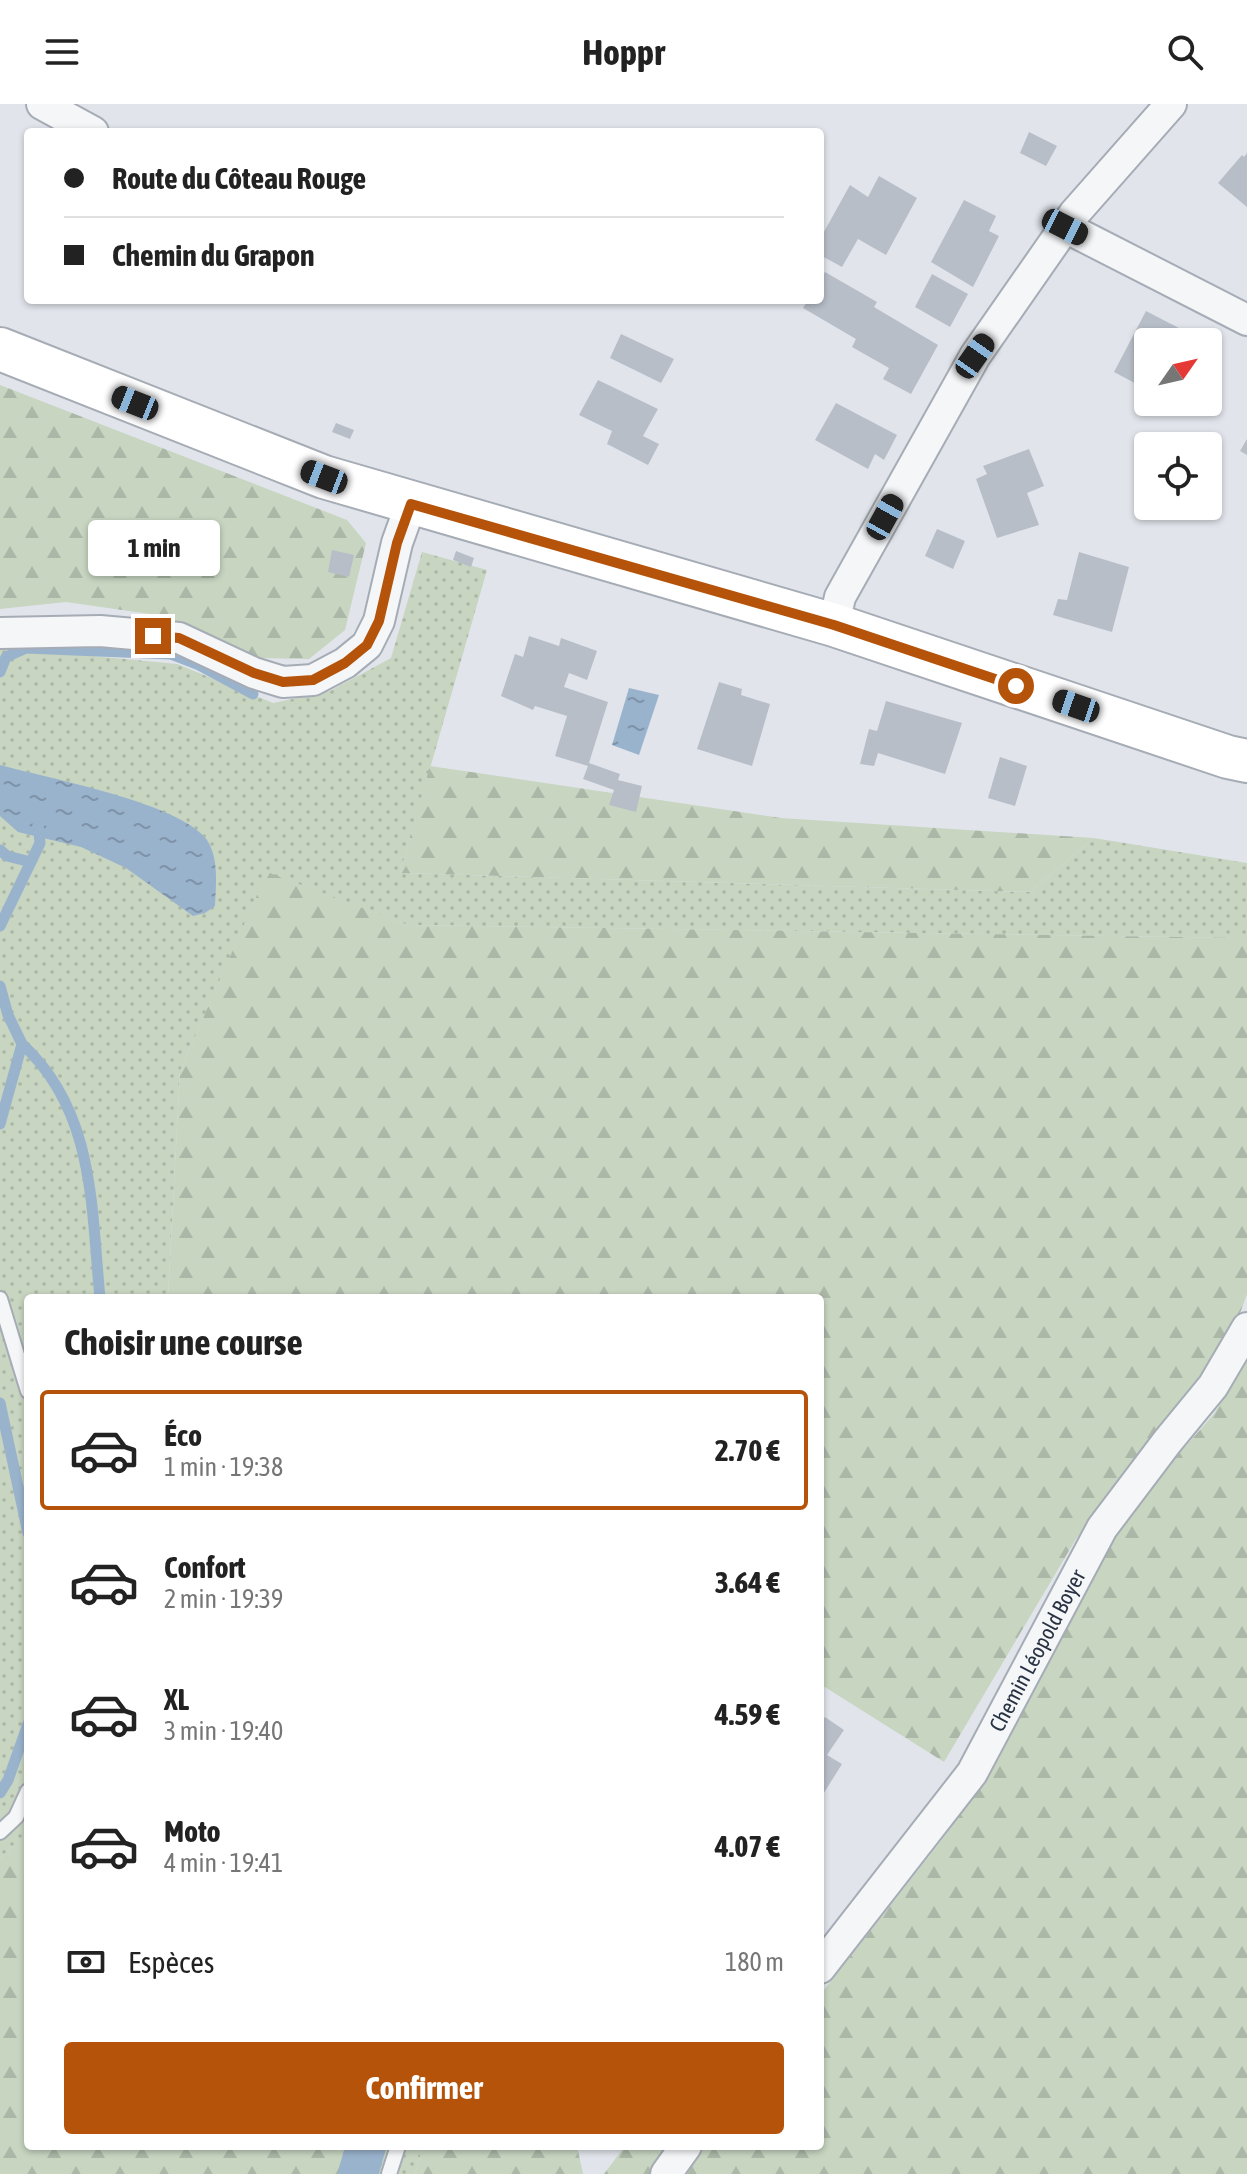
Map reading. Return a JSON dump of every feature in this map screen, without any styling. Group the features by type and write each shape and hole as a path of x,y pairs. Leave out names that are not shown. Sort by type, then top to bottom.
{"street":[{"path":"42,104 86,128"},
{"path":"834,625 840,597 975,356 1065,227 1171,104"},
{"path":"1065,227 1247,320"},
{"path":"0,349 284,463 411,504 834,625 1247,761"},
{"path":"0,633 100,631 179,638 254,673 283,682 313,680 345,663 367,645 379,621 397,543 411,504"},
{"name":"Chemin Léopold Boyer","path":"824,1963 972,1773 1102,1528 1213,1386 1247,1328"},
{"path":"666,2174 683,2150"}],"lane":[{"path":"0,1299 24,1378"},
{"path":"0,1832 16,1817 24,1800"},
{"path":"389,2174 397,2150"}],"green space":[{"path":"0,385 347,520 366,543 345,630 309,659 253,658 157,615 66,602 0,609"},
{"path":"422,552 487,570 400,873 1030,892 1094,838 1247,863 1247,941 1242,938 408,925 267,873 180,1071 168,1294 24,1294 24,1836 0,1858 0,647 177,664 273,703 330,691 391,658"},
{"path":"430,766 781,818 1094,838 1030,892 400,873"},
{"path":"267,872 408,925 1243,938 1247,941 1247,1294 1231,1338 1076,1539 944,1762 824,1687 824,1294 168,1294 180,1071"},
{"path":"1247,1359 1247,2174 684,2174 701,2150 824,2150 824,1990 941,1841 998,1760 1117,1524 1214,1414"},
{"path":"24,1836 24,2150 347,2150 339,2174 0,2174 0,1858"},
{"path":"378,2150 422,2150 415,2174 371,2174"},
{"path":"422,2150 578,2150 583,2174 415,2174"},
{"path":"622,2150 667,2150 651,2174 604,2174"}],"water":[{"path":"629,688 659,695 639,755 612,745"},
{"path":"0,765 142,803 193,827 211,847 216,872 215,906 193,916 126,868 81,847 18,832 0,816"}],"building":[{"path":"1029,132 1057,146 1046,166 1020,153"},
{"path":"1247,153 1247,207 1218,183"},
{"path":"879,176 917,198 886,255 858,239 842,267 824,257 824,232 850,185 868,197"},
{"path":"964,200 996,216 989,231 999,236 973,287 931,262"},
{"path":"824,274 877,302 874,307 938,345 911,394 883,379 889,368 852,347 856,339 803,308 806,304 824,304"},
{"path":"932,274 968,294 950,327 915,307"},
{"path":"1146,311 1179,328 1137,328"},
{"path":"621,334 674,359 661,383 610,358"},
{"path":"1134,334 1134,383 1114,372"},
{"path":"598,380 658,409 643,436 659,444 648,465 607,444 612,431 579,415"},
{"path":"836,403 897,435 884,460 875,454 868,469 815,440"},
{"path":"336,423 354,430 350,439 332,432"},
{"path":"1247,439 1247,455 1240,451"},
{"path":"1029,449 1044,486 1027,493 1039,525 997,538 976,479 987,474 983,466"},
{"path":"937,529 965,541 953,569 925,556"},
{"path":"332,550 354,555 349,577 328,572"},
{"path":"456,551 474,558 471,567 453,560"},
{"path":"1079,552 1129,567 1112,632 1053,615 1058,599 1067,600"},
{"path":"529,636 559,646 561,638 597,651 587,680 569,673 564,687 608,702 589,763 620,774 618,780 642,786 636,812 609,805 614,790 583,779 588,766 555,756 567,716 535,706 533,710 501,696 515,654 523,657"},
{"path":"719,682 742,689 741,695 770,704 752,766 697,749"},
{"path":"886,701 962,723 945,774 878,753 874,766 860,764 869,729 877,731"},
{"path":"1000,757 1027,766 1015,806 988,798"},
{"path":"824,1718 844,1730 827,1755 842,1764 824,1793"}],"waterway":[{"path":"0,672 6,657 26,648 171,654 197,664 253,694"},
{"path":"0,926 40,843 38,824"},
{"path":"0,850 7,856 31,862"},
{"path":"0,986 8,1015 22,1044 0,1124"},
{"path":"22,1044 46,1070 64,1099 76,1130 91,1195 100,1294"},
{"path":"0,1403 24,1514"},
{"path":"0,1793 8,1780 24,1735"},
{"path":"358,2174 365,2150"}],"route":[{"path":"153,636 179,638 254,673 283,682 313,680 345,663 367,645 379,621 401,528 411,504 834,625 1016,686"}]}
